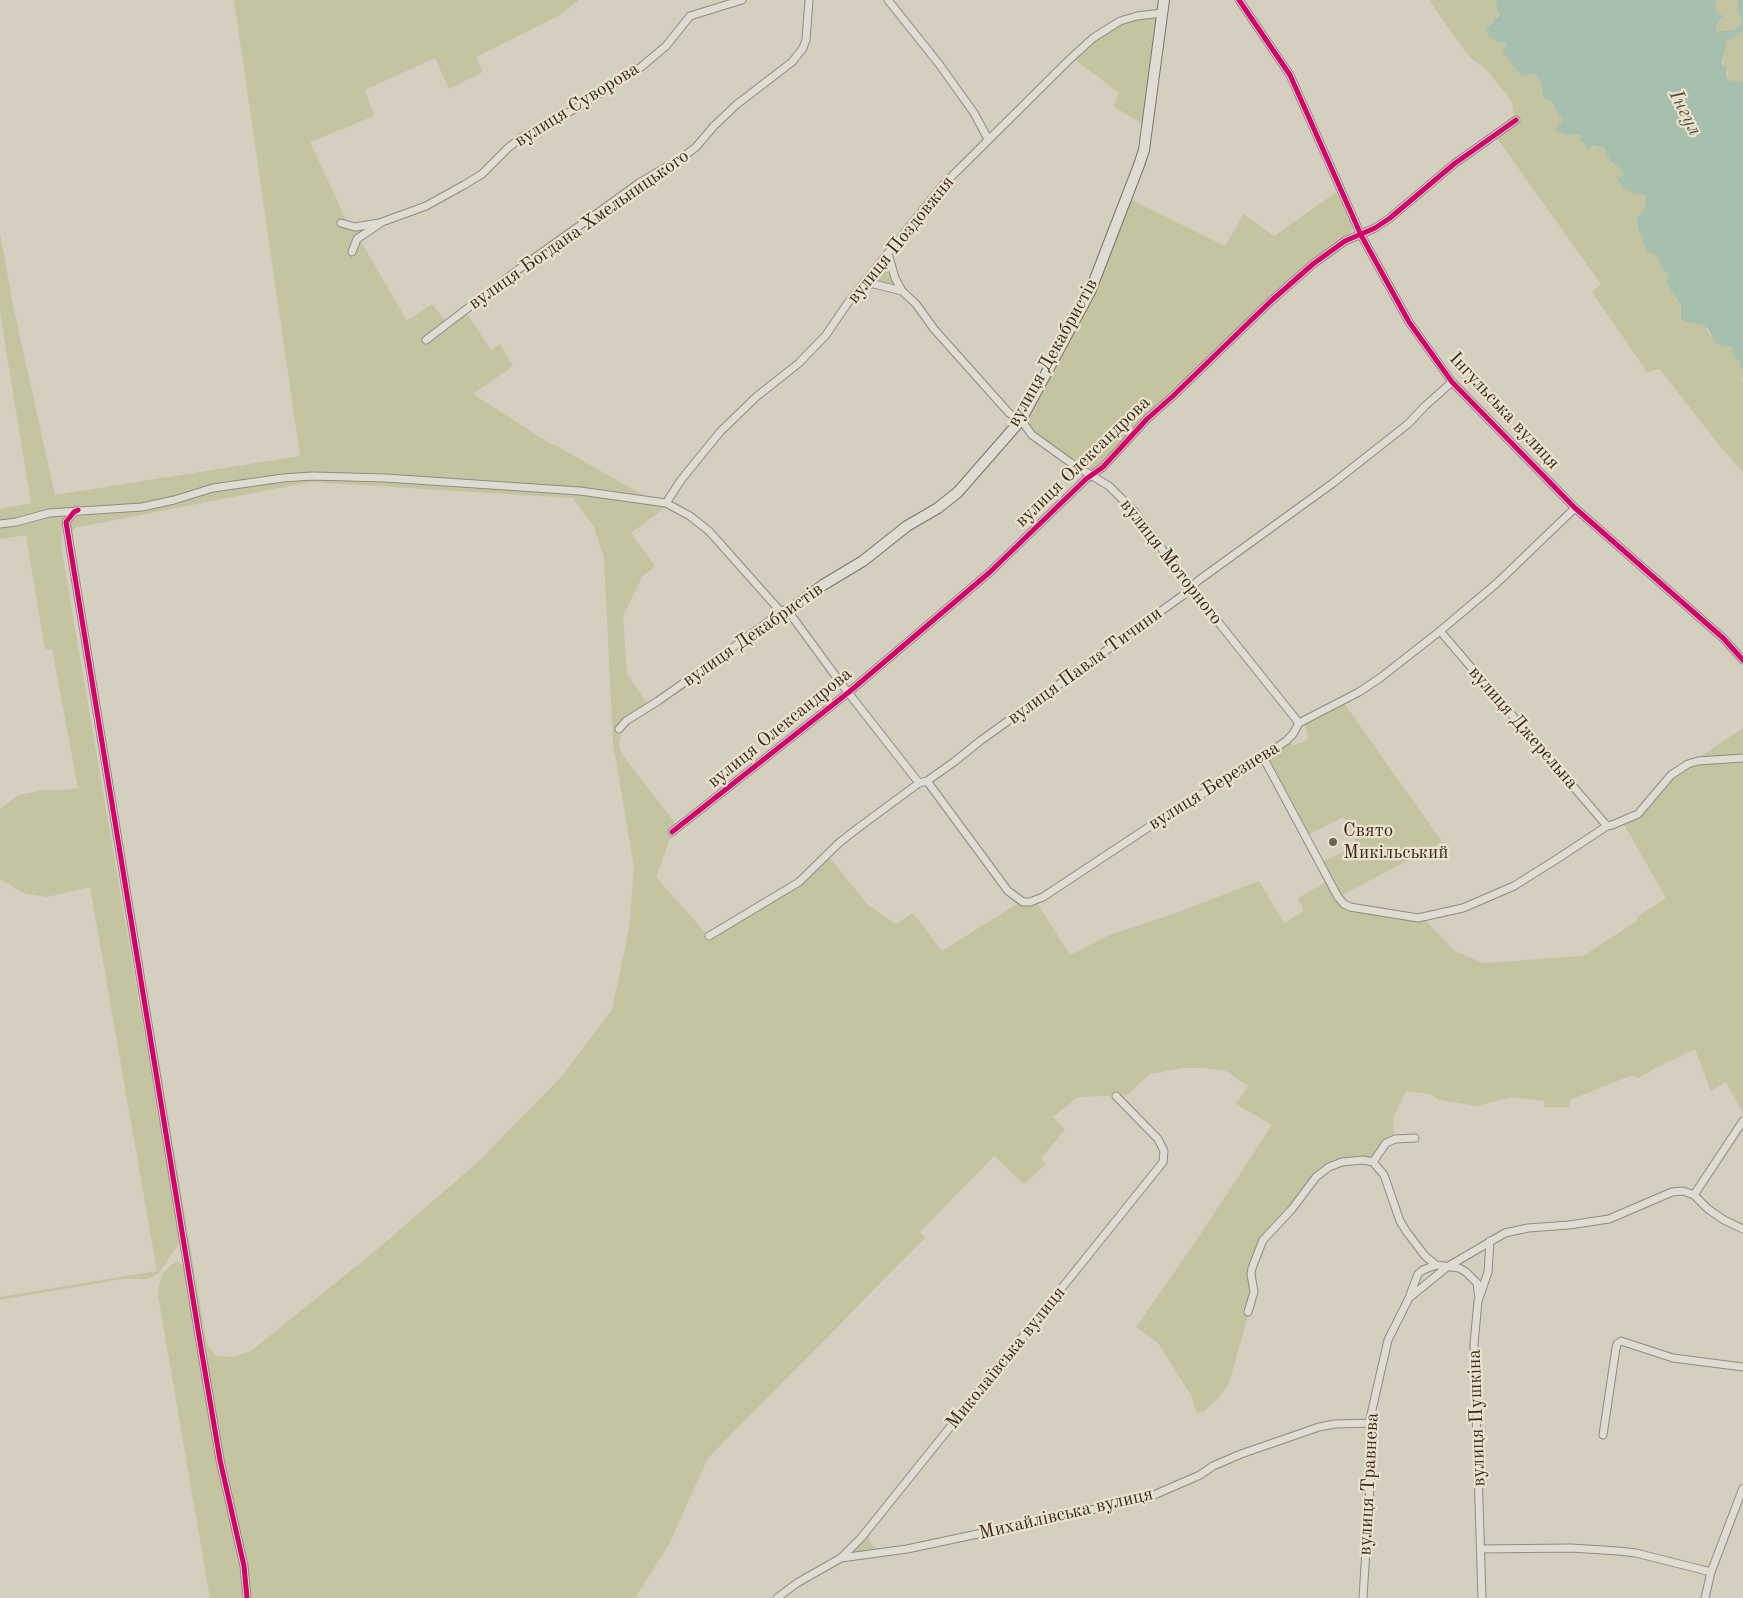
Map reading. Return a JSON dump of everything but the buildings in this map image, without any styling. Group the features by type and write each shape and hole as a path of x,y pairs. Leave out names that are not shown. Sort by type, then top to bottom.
{"street":[{"name":"вулиця Суворова","path":"341,223 354,227 382,222 426,206 482,174 522,137 573,110 625,78 656,55 690,16 742,0"},
{"name":"вулиця Богдана Хмельницького","path":"426,340 624,194 683,157 736,105 792,62 803,48 806,40 809,0"},
{"path":"888,0 945,72 974,113 988,139"},
{"name":"вулиця Декабристів","path":"619,729 626,721 658,701 784,612 863,561 906,526 938,508 958,492 1021,420 1090,292 1139,165 1144,150 1164,0"},
{"name":"Інгульська вулиця","path":"1239,0 1290,75 1361,235 1409,322 1452,382 1575,508 1723,638 1743,660"},
{"name":"вулиця Поздовжня","path":"666,503 681,480 720,432 826,335 863,284 943,185 988,139 1093,38 1120,21 1136,16 1162,13"},
{"name":"вулиця Олександрова","path":"672,832 849,692 990,572 1086,479 1103,467 1147,419 1306,270 1331,249 1361,235 1390,218 1454,164 1516,120"},
{"name":"вулиця Суворова","path":"352,252 357,239 382,222"},
{"name":"вулиця Моторного","path":"888,253 895,278 902,291 916,304 934,329 1009,413 1021,420 1032,435 1071,463 1109,486 1133,510 1191,588 1299,723"},
{"path":"863,284 874,284 902,291"},
{"name":"вулиця Павла Тичини","path":"709,936 799,882 840,842 954,762 980,741 1182,596 1259,536 1333,483 1408,424 1452,382"},
{"path":"0,524 16,522 49,513 142,507 174,500 213,488 283,478 312,476 366,477 580,491 666,503 690,516 709,530 784,612 923,782"},
{"name":"вулиця Березнева","path":"923,782 1008,891 1017,899 1030,902 1043,897 1167,815 1263,757 1293,734 1299,723 1359,692 1440,631 1497,583 1575,508"},
{"path":"66,522 78,510"},
{"path":"63,512 202,1358 220,1460 244,1566 247,1598"},
{"name":"вулиця Джерельна","path":"1440,631 1607,826"},
{"path":"1263,757 1338,897 1344,904 1350,907 1418,918 1463,908 1514,886 1607,826 1638,814 1671,775 1688,764 1698,761 1743,758"},
{"name":"Миколаївська вулиця","path":"778,1598 798,1583 841,1558 872,1524 1163,1162 1164,1151 1158,1139 1116,1096"},
{"path":"1743,1121 1694,1195 1724,1220 1743,1229"},
{"path":"1374,1162 1386,1143 1395,1139 1414,1138"},
{"path":"1248,1312 1254,1292 1252,1268 1263,1240 1270,1230 1292,1209 1321,1172 1342,1162 1363,1160 1374,1162 1384,1174 1400,1221 1406,1231 1425,1256 1436,1265"},
{"name":"вулиця Травнева","path":"1363,1598 1373,1436 1368,1423 1388,1340 1409,1298 1447,1266 1505,1233 1528,1228 1569,1225 1609,1219 1672,1192 1684,1191 1694,1195"},
{"name":"вулиця Пушкіна","path":"1482,1598 1474,1344 1479,1298 1488,1272 1490,1241"},
{"path":"1409,1298 1418,1274 1422,1270 1436,1265 1459,1268 1473,1277 1479,1298"},
{"path":"1603,1435 1616,1348 1617,1344 1621,1341 1673,1358 1743,1367"},
{"name":"Михайлівська вулиця","path":"841,1558 907,1549 1147,1498 1200,1475 1213,1466 1241,1454 1319,1427 1335,1424 1368,1423"},
{"path":"1705,1598 1711,1572 1743,1488"},
{"path":"1481,1549 1562,1548 1618,1551 1636,1553 1711,1572"}],"shaded area":[{"path":"234,0 579,0 558,16 476,57 483,72 449,89 435,58 365,90 374,116 310,142 347,222 354,225 382,220 360,240 407,321 432,304 449,325 466,312 491,350 500,344 513,366 473,394 552,445 650,499 312,474 191,493 142,505 62,508 0,521 0,509 31,503 0,312 0,233 13,305 55,495 300,456"},
{"path":"1429,0 1496,0 1500,13 1486,28 1487,34 1498,42 1506,43 1505,47 1508,56 1522,77 1532,73 1536,75 1541,83 1543,96 1552,101 1556,111 1563,120 1557,128 1559,131 1567,135 1574,134 1580,136 1590,149 1596,146 1605,148 1607,152 1605,155 1609,158 1610,162 1614,163 1623,173 1619,182 1625,189 1646,195 1645,207 1637,217 1638,229 1644,237 1646,248 1655,255 1659,260 1660,267 1668,274 1669,277 1666,283 1681,305 1680,316 1685,322 1698,323 1705,326 1715,344 1721,347 1731,346 1733,355 1741,364 1740,367 1743,370 1741,378 1743,382 1743,473 1660,369 1647,372 1592,292 1601,284 1494,134 1514,116 1512,103 1485,68 1469,57"},
{"path":"1716,0 1737,0 1742,21 1733,31 1716,32 1715,28 1721,18 1716,11"},
{"path":"1158,18 1144,125 1113,106 1119,93 1073,58 1095,40 1121,23"},
{"path":"1743,31 1743,82 1730,81 1727,78 1728,71 1723,66 1727,40"},
{"path":"1338,191 1353,228 1349,235 1329,248 1102,466 1091,470 1073,461 1034,433 1030,427 1029,413 1130,199 1225,246 1244,214 1274,236"},
{"path":"886,258 898,286 868,282"},
{"path":"345,478 578,493 666,507 631,533 655,566 642,577 623,616 627,674 648,705 622,729 619,747 623,756 676,824 675,835 669,841 656,877 710,938 799,883 828,856 868,905 896,924 913,913 942,951 1017,904 1016,900 1037,903 1070,955 1109,935 1176,913 1259,881 1284,923 1304,911 1298,898 1327,881 1343,906 1424,919 1455,951 1483,963 1583,956 1638,920 1637,917 1666,898 1625,826 1622,824 1638,813 1660,784 1743,728 1743,1113 1726,1082 1711,1091 1695,1049 1639,1078 1632,1075 1570,1100 1570,1107 1544,1107 1544,1101 1513,1097 1477,1106 1440,1100 1429,1094 1406,1091 1393,1118 1394,1138 1367,1162 1343,1164 1323,1173 1264,1240 1253,1273 1255,1292 1229,1383 1218,1399 1203,1412 1197,1413 1191,1395 1158,1343 1136,1327 1196,1241 1272,1125 1236,1104 1248,1086 1226,1071 1205,1068 1183,1068 1150,1074 1127,1095 1078,1097 1053,1117 1065,1130 1041,1158 1046,1164 1024,1184 994,1156 920,1232 925,1238 708,1458 668,1546 635,1598 249,1598 219,1450 65,543 68,524 75,515 102,513 201,492 283,480","holes":["310,482 573,498 594,527 604,558 613,743 634,868 629,928 612,1010 560,1078 480,1160 380,1247 251,1351 233,1357 216,1356 207,1345 70,538 74,528"]},
{"path":"45,516 62,516 63,519 61,546 180,1242 158,1274 147,1279 122,1279 0,1300 0,1297 157,1271 90,887 47,897 23,893 0,879 0,809 18,795 43,790 78,788 52,649 45,650 26,535 0,539 0,527"},
{"path":"1344,703 1442,842 1339,897 1322,862 1358,844 1344,817 1308,835 1268,757 1288,743 1295,745 1307,740 1305,723"},
{"path":"179,1262 185,1267 240,1559 245,1598 210,1598 158,1295 159,1284 163,1274 172,1264"},
{"path":"868,1534 871,1543 877,1550 852,1554 852,1551"}],"water":[{"name":"Інгул","path":"1496,0 1716,0 1716,11 1723,16 1716,28 1716,32 1718,32 1733,31 1741,23 1742,18 1736,11 1738,6 1737,0 1743,0 1743,31 1733,39 1727,40 1722,63 1727,68 1726,76 1728,80 1743,82 1743,370 1740,367 1740,362 1733,355 1731,346 1723,347 1715,344 1709,330 1703,325 1685,322 1681,319 1681,305 1666,283 1669,277 1668,274 1660,267 1659,260 1655,255 1648,253 1642,243 1644,238 1638,229 1637,217 1645,207 1646,195 1633,194 1625,189 1617,176 1622,177 1623,173 1614,163 1610,162 1609,158 1605,155 1606,150 1603,147 1593,146 1588,150 1585,143 1580,141 1580,135 1567,135 1556,131 1555,129 1563,120 1556,111 1552,101 1543,98 1541,83 1536,75 1532,73 1522,77 1502,51 1506,43 1498,42 1487,34 1486,28 1500,13"}],"cycle path":[{"path":"1239,0 1290,75 1361,235 1409,322 1452,382 1575,508 1723,638 1743,660"},
{"path":"672,832 849,692 990,572 1086,479 1103,467 1147,419 1271,301 1313,264 1345,241 1375,228 1390,218 1454,164 1516,120"},
{"path":"78,510 66,522 201,1348 220,1460 244,1566 247,1598"}],"place":[{"name":"Свято Микільський","path":"1333,842"}]}
